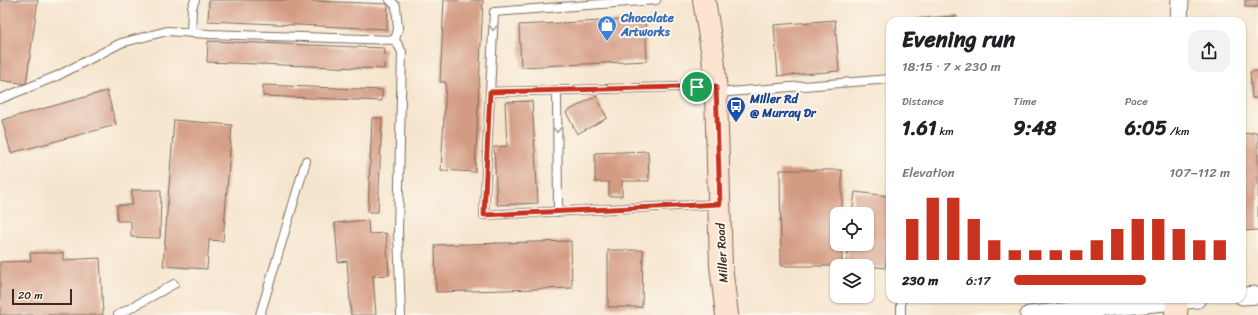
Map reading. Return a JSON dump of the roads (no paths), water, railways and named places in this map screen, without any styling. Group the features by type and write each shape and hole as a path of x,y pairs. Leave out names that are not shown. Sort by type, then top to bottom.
{"street":[{"name":"Miller Road","path":"704,0 713,56 716,90 721,266 727,315"},
{"path":"1179,17 1180,0"},
{"path":"1246,296 1258,295"},
{"path":"1029,315 1182,303"}],"lane":[{"path":"191,33 192,8 196,0"},
{"path":"390,0 396,6 398,29 395,40 402,52 398,232 401,315"},
{"path":"656,0 494,12 484,215 720,204"},
{"path":"0,99 57,76 121,43 167,31 395,40"},
{"path":"490,92 716,90 886,79"},
{"path":"557,91 558,212"},
{"path":"260,315 306,161"},
{"path":"118,315 174,284"},
{"path":"901,303 901,315"}],"place":[{"name":"Chocolate Artworks","path":"607,42"},
{"name":"Miller Rd @ Murray Dr","path":"736,123"}]}
